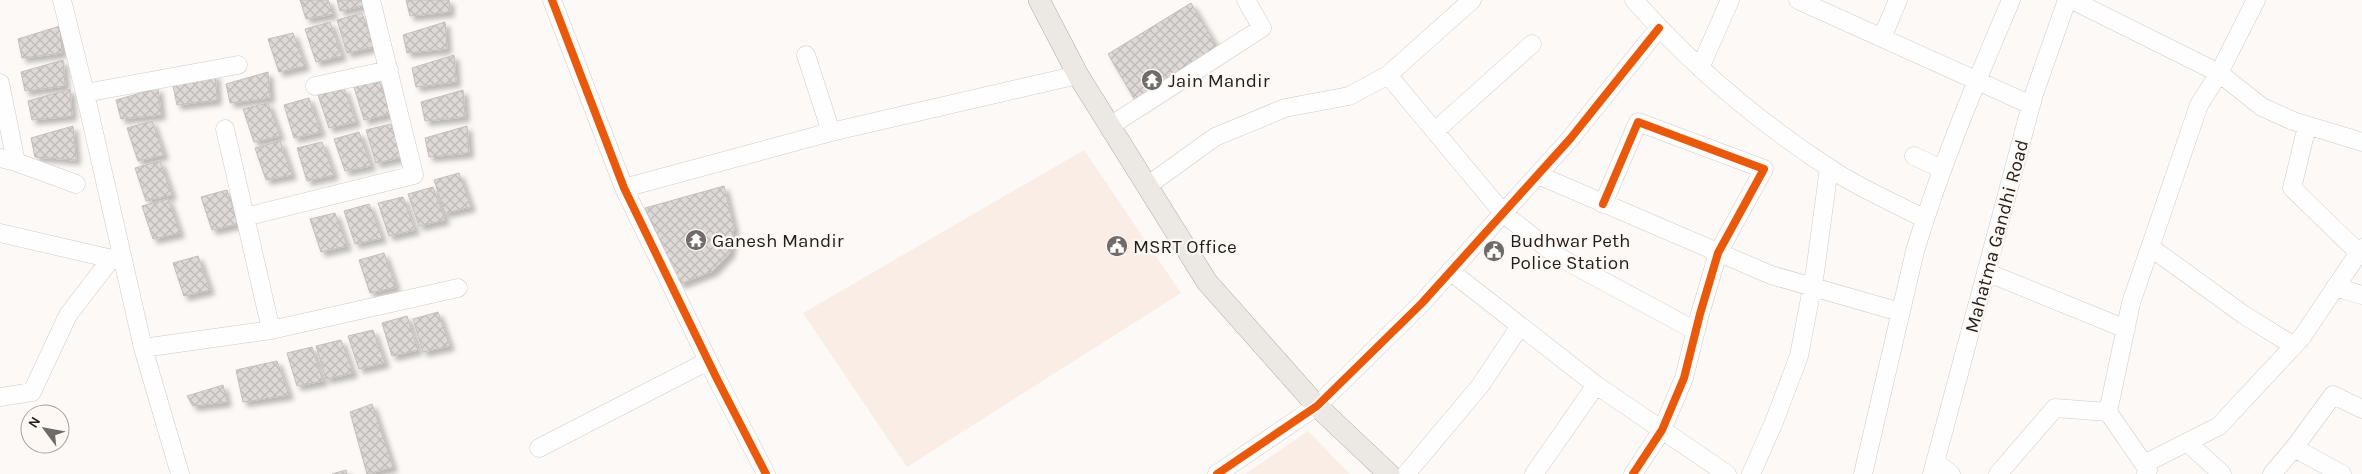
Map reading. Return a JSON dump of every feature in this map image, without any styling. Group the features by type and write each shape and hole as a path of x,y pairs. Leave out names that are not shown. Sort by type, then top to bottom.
{"main road":[{"path":"1039,0 1078,75 1207,282 1317,406 1389,474"}],"street":[{"path":"62,0 85,93 117,260 180,474"},
{"path":"244,217 414,174 372,0"},
{"path":"552,0 624,188 708,361 766,474"},
{"path":"1110,126 1262,28 1246,0"},
{"path":"1147,186 1215,137 1285,108 1349,96 1388,76 1472,0"},
{"path":"1634,0 1659,28 1700,68 1760,119 1830,168 1925,219"},
{"path":"1700,68 1730,0"},
{"path":"1882,38 1898,0"},
{"path":"1863,474 1900,312 1925,219 1942,169 2011,0"},
{"name":"Mahatma Gandhi Road","path":"1934,468 2032,104 2066,0"},
{"path":"2072,0 2219,73 2262,107 2307,126 2362,142"},
{"path":"2256,0 2219,73 2199,105 2131,303 2108,412 2145,469 2188,442 2219,426 2302,337 2360,250 2292,188 2307,126"},
{"path":"1801,1 2032,104"},
{"path":"1217,474 1317,406 1422,303 1570,139 1659,28"},
{"path":"1435,131 1532,44"},
{"path":"806,55 831,132"},
{"path":"85,93 238,65"},
{"path":"316,86 389,70"},
{"path":"624,188 831,132 1078,75"},
{"path":"1388,76 1503,213 1557,256 1696,331"},
{"path":"0,83 8,160 76,184"},
{"path":"1603,204 1638,122 1764,168 1718,254 1684,378 1662,430 1634,474"},
{"path":"224,129 271,330"},
{"path":"1914,156 1942,169"},
{"path":"1750,474 1774,422 1799,356 1812,287 1830,168"},
{"path":"1538,175 1718,254 1771,275 1900,312"},
{"path":"0,233 117,260"},
{"path":"2150,247 2244,314 2294,346"},
{"path":"0,397 32,392 68,315 117,260"},
{"path":"1450,271 1596,385 1727,474"},
{"path":"1986,272 2126,329"},
{"path":"2335,287 2362,295"},
{"path":"143,348 271,330 458,288"},
{"path":"1406,474 1480,386 1520,326"},
{"path":"540,448 708,361"},
{"path":"1534,474 1596,385"},
{"path":"2272,474 2294,448 2333,395 2362,409"},
{"path":"1998,474 2055,408 2108,412"},
{"path":"2188,442 2222,474"},
{"path":"2294,448 2342,474"},
{"path":"1934,468 1950,474"}],"shaded area":[{"path":"1084,150 1181,293 907,467 803,313"},
{"path":"1308,431 1350,474 1245,474"}],"building":[{"path":"300,0 328,0 333,14 306,19"},
{"path":"337,0 365,0 367,5 340,11"},
{"path":"406,0 449,0 450,12 410,16"},
{"name":"Jain Mandir","path":"1191,3 1221,54 1139,107 1108,54"},
{"path":"362,13 374,47 347,53 337,20"},
{"path":"330,22 342,56 316,62 305,29"},
{"path":"445,22 447,49 407,53 403,35"},
{"path":"60,26 62,53 22,58 18,39"},
{"path":"293,33 305,66 279,72 268,39"},
{"path":"454,55 456,82 416,87 412,68"},
{"path":"63,60 65,86 25,91 21,72"},
{"path":"268,72 270,98 230,103 226,84"},
{"path":"215,74 217,100 177,105 173,86"},
{"path":"379,80 391,114 364,120 354,87"},
{"path":"158,88 161,115 121,119 116,100"},
{"path":"344,88 356,122 329,128 318,95"},
{"path":"70,89 72,116 32,120 28,101"},
{"path":"463,90 465,117 425,121 421,102"},
{"path":"309,98 321,132 294,138 284,105"},
{"path":"268,103 280,136 254,142 243,109"},
{"path":"152,121 164,155 138,161 127,128"},
{"path":"391,124 403,157 376,163 366,130"},
{"path":"73,126 76,160 35,157 31,138"},
{"path":"467,126 469,153 429,157 425,138"},
{"path":"359,132 371,166 345,171 334,139"},
{"path":"280,141 292,175 266,180 255,148"},
{"path":"322,142 334,175 307,181 297,148"},
{"path":"160,161 172,195 146,201 135,168"},
{"path":"459,173 471,207 445,213 434,180"},
{"name":"Ganesh Mandir","path":"724,186 734,228 730,253 713,271 680,284 645,208"},
{"path":"433,187 445,220 419,226 408,194"},
{"path":"227,190 238,224 212,230 201,197"},
{"path":"403,197 415,230 389,236 378,203"},
{"path":"168,199 180,233 153,239 142,206"},
{"path":"369,204 382,238 355,244 344,211"},
{"path":"335,213 347,246 321,252 310,219"},
{"path":"384,253 396,287 370,293 359,260"},
{"path":"198,256 210,290 184,296 173,263"},
{"path":"438,312 450,346 423,352 413,319"},
{"path":"407,316 418,350 392,356 382,323"},
{"path":"373,330 385,363 359,369 348,336"},
{"path":"341,340 353,373 326,379 316,346"},
{"path":"312,347 323,381 297,386 287,353"},
{"path":"277,361 289,395 243,402 236,370"},
{"path":"223,385 227,402 193,406 187,396"},
{"path":"372,404 393,467 367,474 350,412"},
{"path":"346,470 347,474 332,474"}],"cycle path":[{"path":"552,0 624,188 717,379 766,474"},
{"path":"1217,474 1317,406 1422,303 1570,139 1659,28"},
{"path":"1603,204 1638,122 1764,169 1718,253 1684,378 1662,430 1633,474"}],"place":[{"name":"Jain Mandir","path":"1152,80"},
{"name":"Ganesh Mandir","path":"696,240"},
{"name":"MSRT Office","path":"1117,246"},
{"name":"Budhwar Peth Police Station","path":"1494,251"}]}
